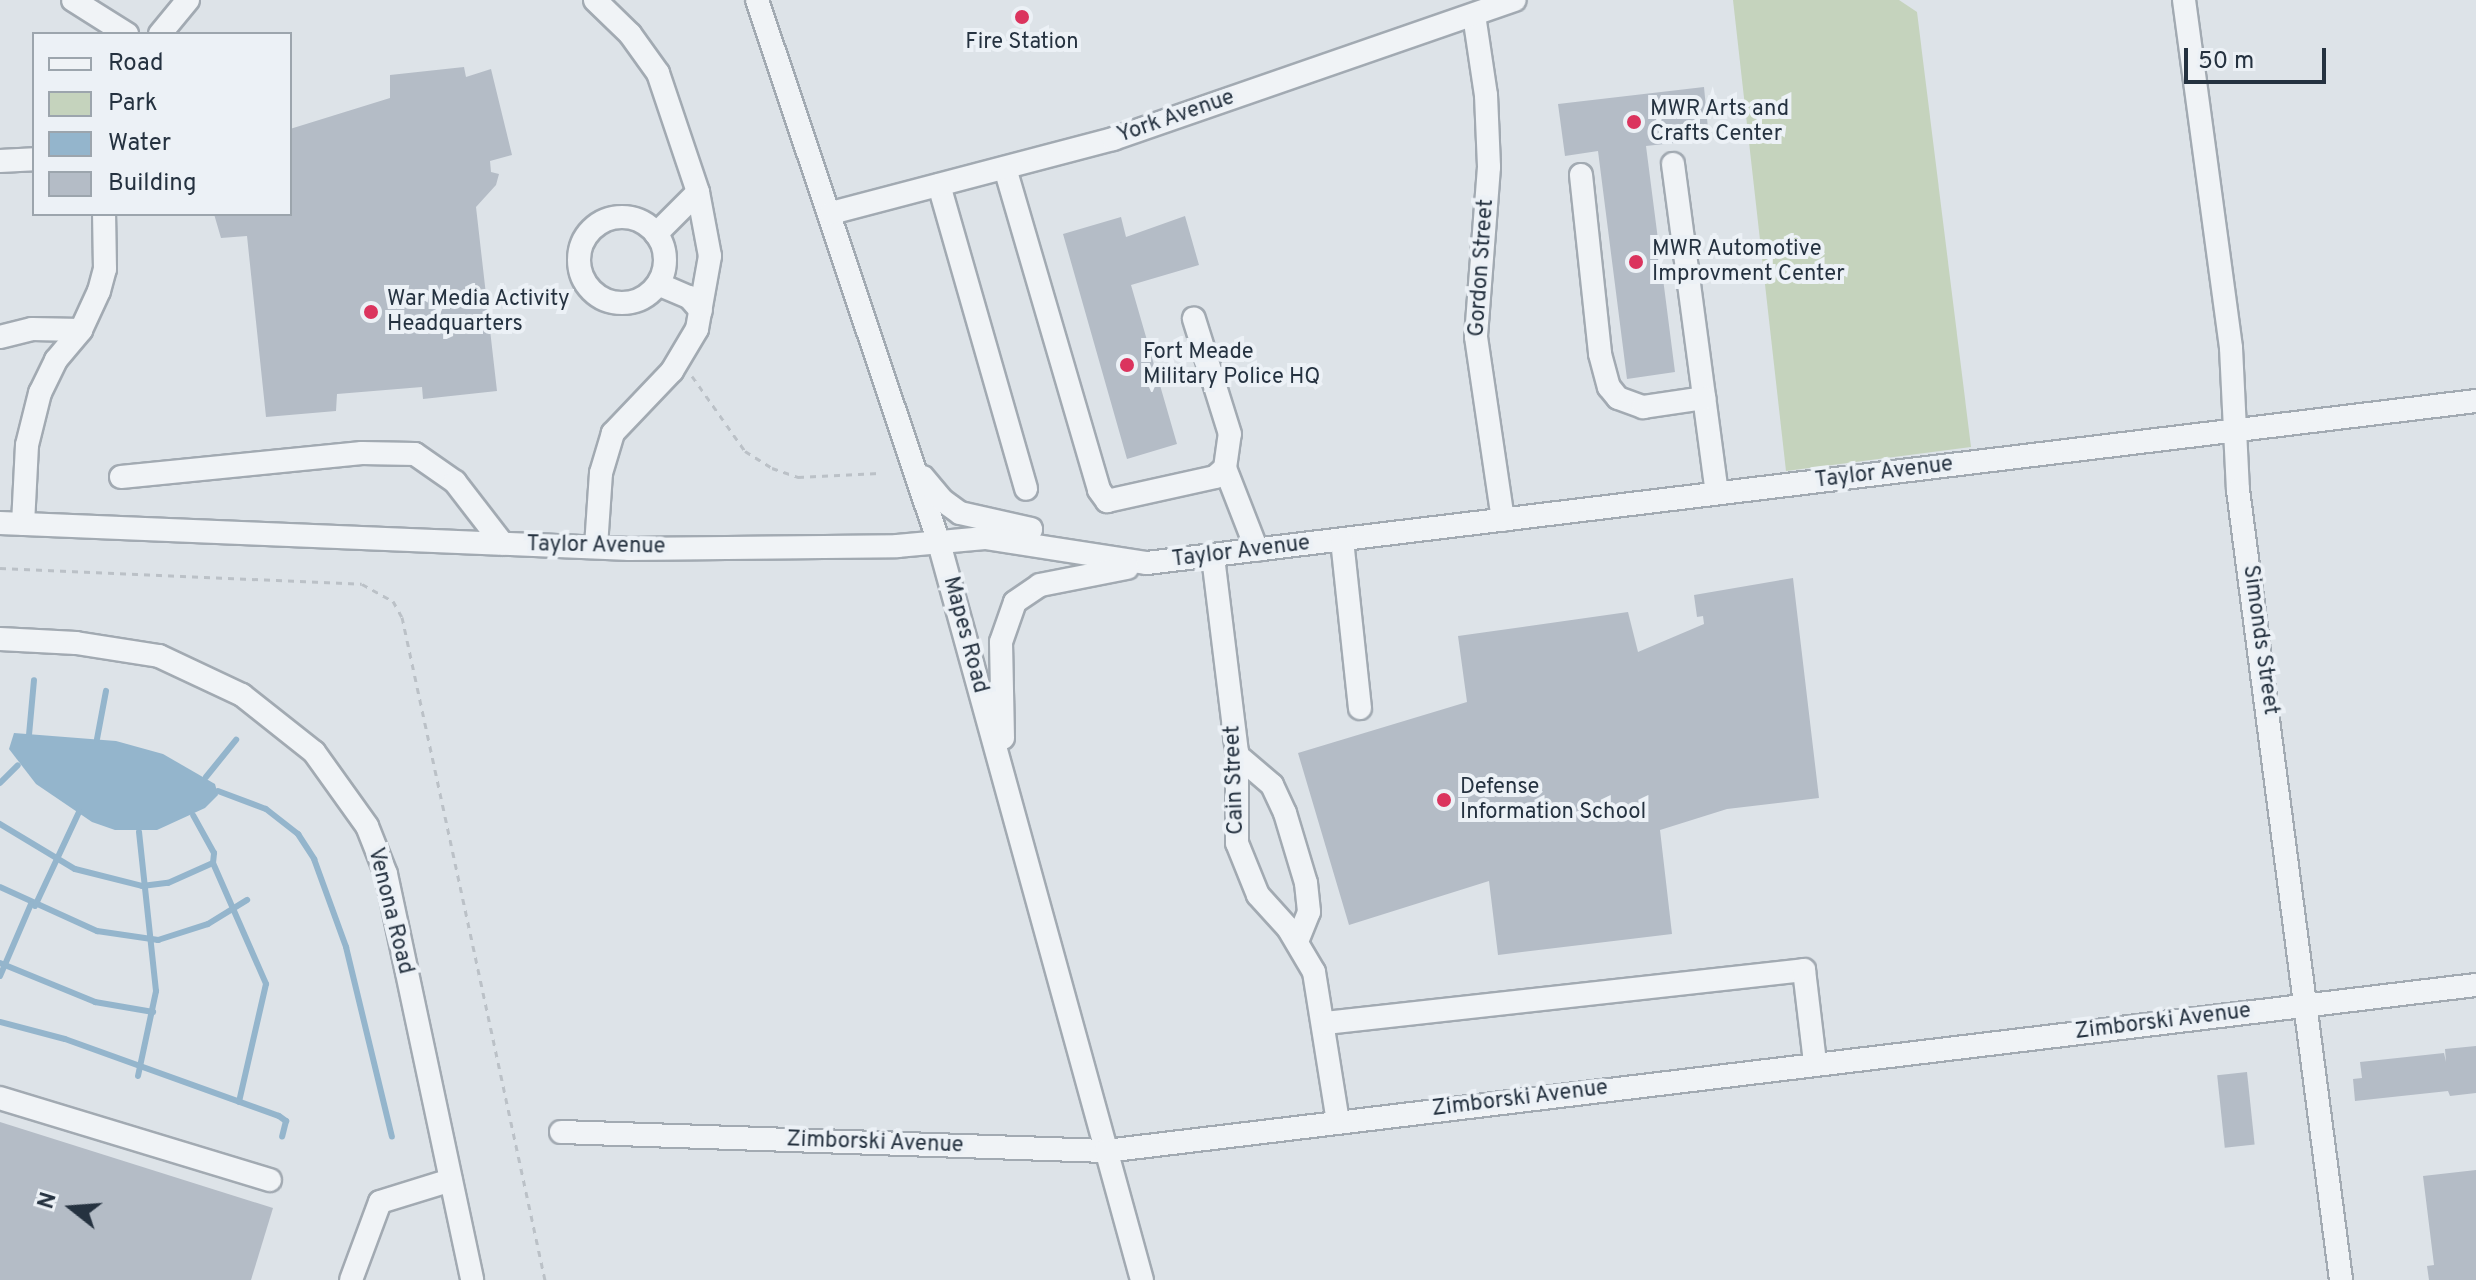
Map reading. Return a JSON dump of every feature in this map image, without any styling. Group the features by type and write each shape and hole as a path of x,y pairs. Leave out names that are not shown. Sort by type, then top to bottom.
{"street":[{"path":"73,0 92,24 120,32"},
{"path":"162,32 188,0"},
{"path":"595,0 630,34 658,73 698,192 710,256 701,311 672,371 613,433 601,473 596,547"},
{"name":"Mapes Road","path":"757,0 831,213 939,543 1142,1280"},
{"name":"York Avenue","path":"831,213 1113,139 1515,0"},
{"name":"Simonds Street","path":"2184,0 2231,348 2235,430 2341,1280"},
{"name":"Gordon Street","path":"1474,15 1486,95 1489,167 1476,337 1503,520"},
{"path":"0,161 32,159"},
{"path":"1673,164 1717,493"},
{"path":"1005,168 1103,498 1114,502 1215,477 1225,468"},
{"path":"1581,175 1600,354 1609,387 1618,398 1643,407 1704,398"},
{"path":"939,185 1026,489"},
{"path":"656,234 698,192"},
{"path":"23,524 27,445 40,393 56,360 81,330 105,269 104,216"},
{"path":"629,218 656,234 665,255 658,284 648,294 620,303 593,292 580,268 584,241 602,222 629,218"},
{"path":"658,284 689,297 701,311"},
{"path":"1194,319 1230,434 1225,468 1257,550"},
{"path":"0,337 32,329 81,330"},
{"name":"Taylor Avenue","path":"0,523 596,547 939,543 1002,539 1147,563 2476,401"},
{"path":"121,477 362,453 415,454 455,482 503,544"},
{"path":"913,463 942,500 960,513 1062,535 1147,563"},
{"path":"1342,540 1360,708"},
{"name":"Cain Street","path":"1213,557 1237,755 1234,817 1243,867 1258,895 1297,941 1314,972 1325,1023 1338,1122"},
{"path":"1007,789 1000,660 1008,612 1040,585 1147,563"},
{"name":"Venona Road","path":"0,639 76,643 159,656 242,695 314,752 367,826 386,874 472,1280"},
{"path":"1237,755 1272,785 1285,813 1306,883 1309,912 1297,941"},
{"path":"1325,1023 1804,970 1815,1062"},
{"name":"Zimborski Avenue","path":"561,1132 1106,1151 1815,1062 2476,985"},
{"path":"0,1098 270,1180"},
{"path":"351,1280 380,1202 451,1180"}],"path":[{"path":"688,369 745,451 772,468 798,477 879,473"}],"green space":[{"path":"1733,0 1899,0 1917,12 1971,447 1786,471"}],"water":[{"path":"14,733 116,741 163,754 215,784 218,795 205,808 157,830 115,830 92,822 36,784 9,749"}],"building":[{"name":"War Media Activity Headquarters","path":"464,67 466,77 491,69 512,155 490,161 491,172 499,174 496,185 476,207 497,391 423,399 422,387 337,394 336,411 266,417 247,236 221,238 215,216 292,216 292,128 390,98 390,75"},
{"path":"1704,87 1709,139 1646,146 1675,372 1627,379 1598,151 1565,156 1558,104"},
{"name":"Fort Meade Military Police HQ","path":"1185,216 1199,265 1131,285 1177,444 1127,459 1063,234 1121,217 1126,237"},
{"path":"1793,578 1819,798 1727,809 1660,830 1672,934 1498,955 1489,881 1349,925 1298,753 1467,702 1458,636 1628,612 1638,652 1704,624 1703,616 1697,617 1694,595"},
{"path":"2476,1046 2476,1093 2450,1096 2448,1091 2355,1101 2353,1079 2362,1078 2360,1062 2444,1053 2446,1062 2445,1049"},
{"path":"2247,1072 2255,1145 2225,1148 2217,1075"},
{"path":"0,1122 273,1208 251,1280 0,1280"},
{"path":"2476,1170 2476,1280 2429,1280 2427,1266 2434,1265 2423,1176"}],"waterway":[{"path":"29,735 34,680"},
{"path":"97,739 106,691"},
{"path":"206,777 236,740"},
{"path":"0,783 18,765"},
{"path":"218,791 266,809 298,834 314,859 346,947 392,1137"},
{"path":"35,906 79,812"},
{"path":"0,824 75,869 142,886 168,883 213,863 214,853 193,815"},
{"path":"138,1076 156,991 139,832"},
{"path":"213,863 266,984 239,1102"},
{"path":"0,887 97,931 158,940 208,924 247,900"},
{"path":"0,976 31,904"},
{"path":"0,963 95,1002 153,1012"},
{"path":"0,1022 65,1039 279,1116 286,1121 282,1137"}],"place":[{"name":"Fire Station","path":"1022,17"},
{"name":"MWR Arts and Crafts Center","path":"1634,122"},
{"name":"MWR Automotive Improvment Center","path":"1636,262"},
{"name":"War Media Activity Headquarters","path":"371,312"},
{"name":"Fort Meade Military Police HQ","path":"1127,365"},
{"name":"Defense Information School","path":"1444,800"}]}
